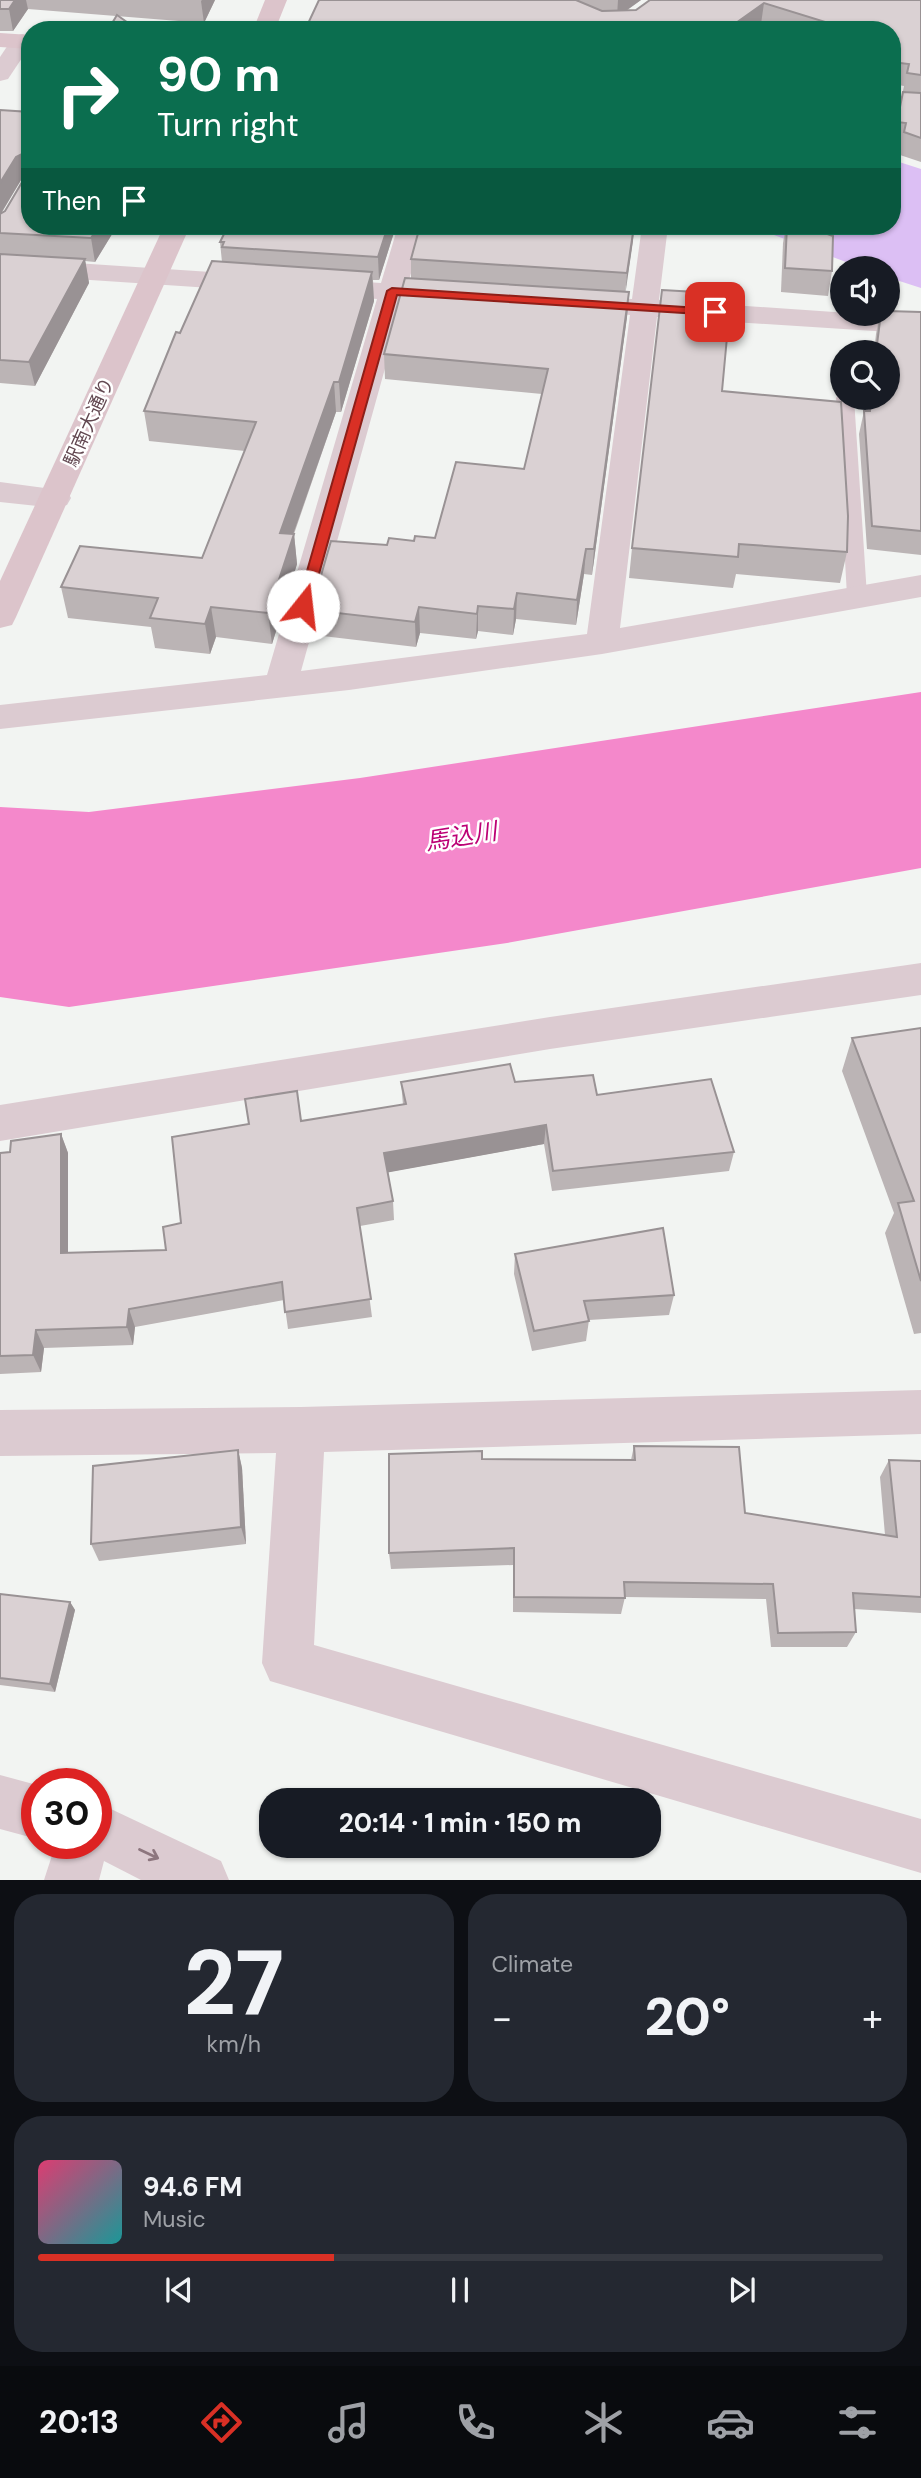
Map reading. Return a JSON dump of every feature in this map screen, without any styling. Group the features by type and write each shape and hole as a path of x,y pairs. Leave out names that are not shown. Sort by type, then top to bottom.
{"street":[{"path":"268,21 276,0"},
{"path":"0,74 17,41"},
{"path":"901,105 921,107"},
{"name":"駅南大通り","path":"2,609 56,498 173,235"},
{"path":"281,684 408,235"},
{"path":"602,642 654,235"},
{"path":"0,265 472,297"},
{"path":"552,302 921,326"},
{"path":"0,492 56,498"},
{"path":"0,717 349,678 602,642 921,586"},
{"path":"0,1122 550,1033 921,979"},
{"path":"0,1433 301,1430 921,1412"},
{"path":"301,1430 288,1663 921,1846"},
{"path":"0,1802 21,1808"},
{"path":"112,1837 202,1880"},
{"path":"71,1880 78,1859"}],"lane":[{"path":"846,410 857,597"}],"shaded area":[{"path":"901,163 921,169 921,288 900,281 900,256 830,256 774,235 901,235"}],"water":[{"name":"馬込川","path":"921,692 921,868 507,943 69,1007 0,997 0,807 89,812 360,778"}],"building":[{"path":"0,0 15,0 9,9 0,9"},
{"path":"319,0 576,0 602,11 636,10 650,0 921,0 921,75 907,73 909,64 901,63 901,21 822,21 764,3 739,21 309,21"},
{"path":"117,15 125,21 113,21"},
{"path":"903,92 921,93 921,138 904,132 906,123 901,122"},
{"path":"0,110 21,111 21,154 16,157 0,183"},
{"path":"21,184 21,234 0,233 0,214 5,211"},
{"path":"36,235 93,235 91,238"},
{"path":"224,235 385,235 378,257 222,247 224,242 220,242"},
{"path":"418,235 633,235 627,273 411,259"},
{"path":"787,235 833,236 830,271 785,268"},
{"path":"0,254 85,259 29,362 0,360"},
{"path":"212,261 372,272 339,382 334,382 280,533 294,534 268,613 211,607 205,624 150,618 158,598 61,587 80,546 202,558 256,422 144,411 176,332 180,333"},
{"path":"405,278 629,292 594,549 586,549 577,600 517,593 514,609 478,606 477,614 419,607 415,622 311,610 331,541 387,545 389,538 414,541 415,536 435,538 456,462 524,469 548,369 384,354"},
{"path":"662,290 731,294 722,391 830,401 830,410 841,410 848,516 847,552 739,544 738,557 632,548"},
{"path":"900,311 921,312 921,531 872,526 864,411 900,410 900,340 878,340 879,326 900,326"},
{"path":"921,1028 921,1281 898,1203 914,1201 852,1038"},
{"path":"510,1064 515,1082 593,1075 597,1095 711,1079 734,1152 553,1171 546,1125 384,1153 393,1201 357,1208 371,1299 285,1312 282,1282 129,1309 127,1327 36,1330 33,1355 0,1356 0,1153 10,1152 11,1141 61,1134 61,1253 166,1250 163,1227 181,1223 172,1137 249,1124 245,1099 297,1091 301,1121 406,1104 401,1082"},
{"path":"663,1228 674,1295 584,1301 589,1321 534,1331 515,1254"},
{"path":"634,1446 739,1447 745,1513 897,1537 889,1460 921,1461 921,1597 853,1593 856,1632 778,1633 773,1584 624,1582 625,1598 514,1597 514,1548 389,1553 389,1454 482,1451 482,1459 635,1460"},
{"path":"238,1450 241,1527 91,1544 93,1466"},
{"path":"0,1594 70,1602 50,1684 0,1678"}],"route":[{"path":"303,606 392,291 715,312"}]}
